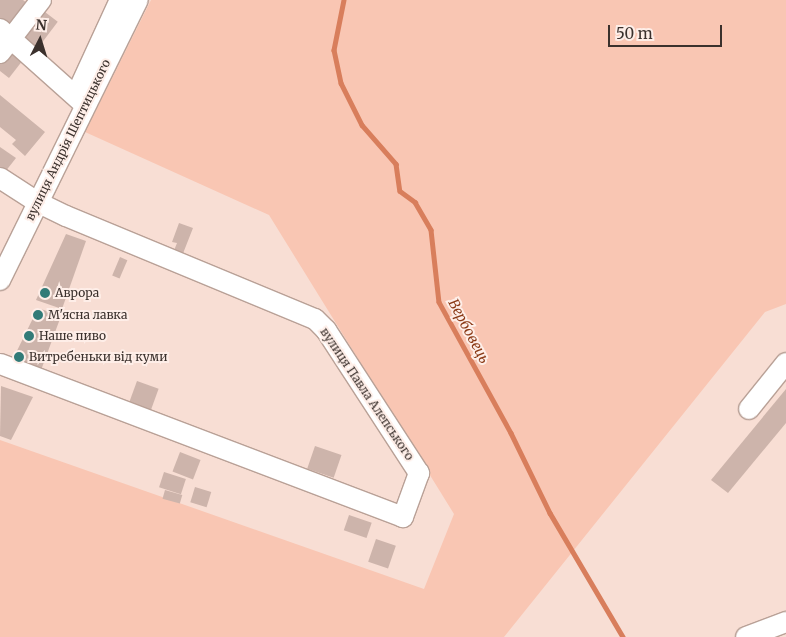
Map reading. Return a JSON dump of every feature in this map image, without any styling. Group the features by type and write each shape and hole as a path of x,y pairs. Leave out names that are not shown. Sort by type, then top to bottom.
{"street":[{"path":"41,0 4,40 78,106 120,0"},
{"name":"вулиця Андрія Шептицького","path":"0,280 37,202 78,106 138,0"},
{"path":"0,178 37,202"},
{"name":"вулиця Павла Алепського","path":"0,364 403,517 419,473 326,330 315,319 37,202"},
{"path":"749,409 786,363"},
{"path":"746,637 786,622"}],"shaded area":[{"path":"151,0 786,0 786,304 765,312 504,637 0,637 0,440 424,589 454,514 269,215 85,132"}],"building":[{"path":"0,0 23,0 27,3 8,26 0,19"},
{"path":"41,9 58,22 38,48 21,35"},
{"path":"9,49 23,60 9,78 0,71 0,60"},
{"path":"0,95 45,132 25,156 12,144 16,140 0,127"},
{"path":"0,147 16,158 5,172 0,168"},
{"path":"179,223 193,228 182,256 173,253 177,243 172,242"},
{"path":"66,234 86,241 62,309 36,300"},
{"path":"120,257 127,260 120,279 112,275"},
{"path":"38,308 61,316 40,373 11,363"},
{"path":"137,381 159,389 149,415 127,407"},
{"path":"1,386 33,397 11,440 0,436"},
{"path":"786,389 786,423 728,493 711,480"},
{"path":"315,446 341,455 334,478 307,469"},
{"path":"180,452 201,460 193,479 172,472"},
{"path":"164,472 186,479 181,494 159,487"},
{"path":"195,487 211,492 207,507 190,502"},
{"path":"165,490 182,495 180,504 163,499"},
{"path":"349,515 372,523 366,538 344,530"},
{"path":"376,539 396,546 388,569 368,562"}],"waterway":[{"name":"Вербовець","path":"344,0 334,50 341,83 362,125 396,164 400,191 415,202 431,230 439,302 511,433 550,513 623,637"}],"place":[{"name":"Аврора","path":"45,293"},
{"name":"М'ясна лавка","path":"38,315"},
{"name":"Наше пиво","path":"29,336"},
{"name":"Витребеньки від куми","path":"19,357"}]}
